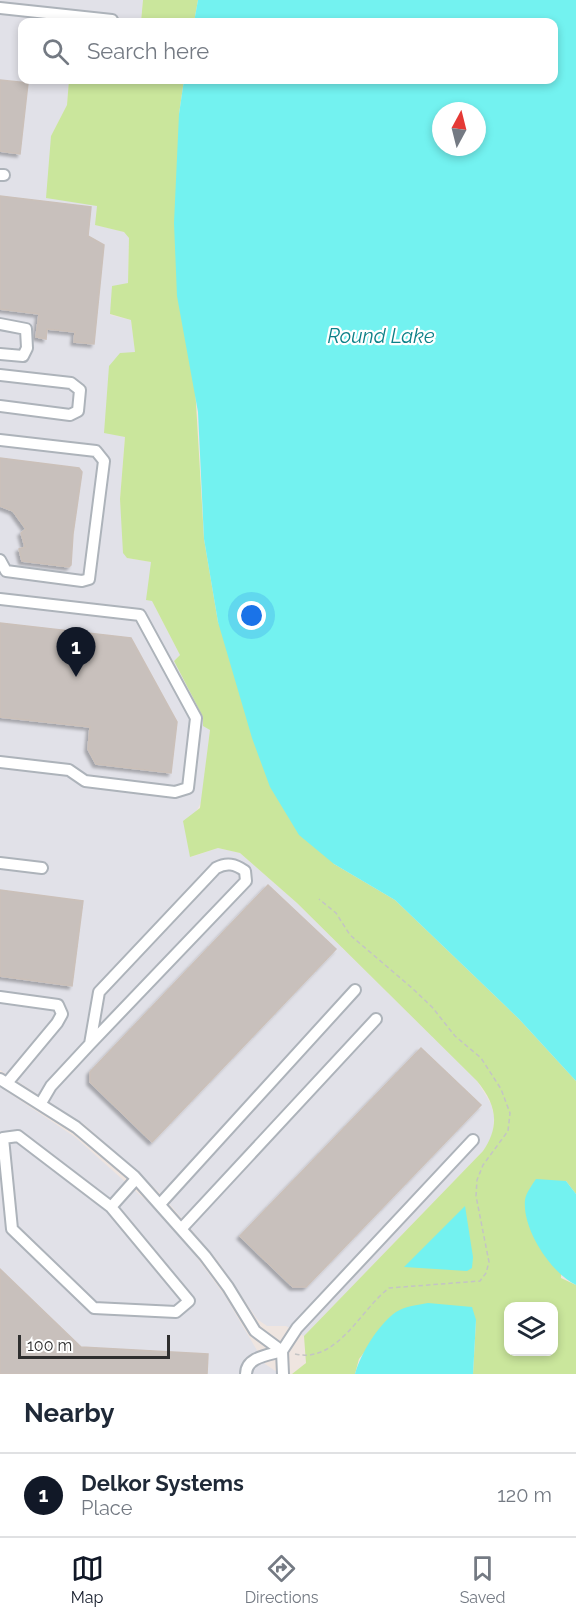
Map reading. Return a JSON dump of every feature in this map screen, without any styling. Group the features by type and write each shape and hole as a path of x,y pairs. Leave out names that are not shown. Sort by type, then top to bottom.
{"street":[{"path":"0,8 93,18"},
{"path":"0,324 26,329 27,348 22,356 0,354"},
{"path":"0,375 71,382 80,390 78,411 70,415 0,406"},
{"path":"0,440 96,451 104,461 89,579 82,581 6,571 0,560"},
{"path":"0,599 140,615 196,718 188,788 175,792 85,781 69,770 0,762"},
{"path":"0,863 42,868"},
{"path":"41,1103 51,1086 246,881 245,871 230,864 216,868 99,992 90,1044"},
{"path":"161,1203 355,990"},
{"path":"0,997 58,1005 62,1014 57,1023 4,1081 76,1127 161,1203 228,1287 255,1331 282,1351"},
{"path":"183,1228 376,1019"},
{"path":"18,1136 111,1207 189,1301 176,1312 94,1308 12,1229 3,1138 18,1136"},
{"path":"283,1374 282,1351 297,1328 472,1140"},
{"path":"111,1207 136,1179"},
{"path":"246,1374 246,1369 252,1361 282,1351"}],"path":[{"path":"282,1351 305,1356 330,1347 345,1336 389,1288 480,1281 486,1273 489,1262 476,1196 477,1180 483,1165 508,1131 510,1113 501,1089 481,1058 455,1036 432,1007 412,988 350,935 336,913 319,899"}],"shaded area":[{"path":"0,0 143,0 141,18 18,18 18,84 69,84 67,105 51,136 97,206 96,225 124,232 129,238 128,283 110,315 131,320 135,352 104,432 125,437 120,499 127,558 151,562 152,601 180,655 174,661 210,729 202,801 194,815 191,857 218,848 240,853 297,903 477,1081 491,1104 494,1116 493,1137 483,1151 304,1336 286,1326 267,1326 257,1319 218,1261 161,1194 85,1125 0,1070"},
{"path":"0,1087 75,1137 149,1203 192,1251 225,1296 265,1364 280,1374 0,1374"}],"green space":[{"path":"143,0 198,0 195,18 141,18"},
{"path":"69,84 183,84 179,114 204,539 218,622 334,864 395,900 519,1019 576,1081 576,1194 566,1181 561,1278 576,1285 576,1374 473,1374 476,1320 395,1313 359,1359 355,1374 292,1374 306,1363 304,1336 483,1151 492,1133 494,1116 489,1099 477,1081 297,903 240,853 218,848 190,857 183,821 200,808 210,730 203,726 203,717 174,661 180,655 152,601 146,600 151,562 127,558 123,553 120,499 125,437 104,433 109,366 120,353 135,352 131,320 110,314 112,286 128,283 129,238 124,232 95,225 97,206 46,198 51,136 67,105"}],"water":[{"name":"Round Lake","path":"198,0 576,0 576,1081 519,1019 395,900 334,864 299,835 270,787 252,738 218,622 204,539 198,412 177,296 174,223 179,114 183,84 558,84 558,18 195,18"},
{"path":"536,1179 566,1181 576,1194 576,1285 557,1271 548,1260 528,1224 525,1200"},
{"path":"465,1206 473,1257 472,1268 467,1271 404,1267"},
{"path":"428,1303 472,1307 476,1320 473,1374 355,1374 361,1357 371,1340 389,1318 404,1308"}],"building":[{"path":"0,80 28,84 20,154 0,151"},
{"path":"0,196 91,207 88,236 104,245 94,344 74,342 75,332 47,329 46,339 36,337 39,314 0,309"},
{"path":"0,458 79,468 82,472 69,567 22,561 19,549 25,547 21,533 26,529 13,511 0,506"},
{"path":"0,623 131,638 177,722 171,773 96,764 88,749 90,727 0,717"},
{"path":"268,885 336,949 152,1142 90,1082 90,1072"},
{"path":"0,890 83,901 72,986 0,976"},
{"path":"421,1048 481,1105 306,1287 293,1287 240,1236"},
{"path":"0,1269 81,1347 208,1354 207,1374 0,1374"}],"place":[{"name":"Delkor Systems","path":"76,677"}]}
